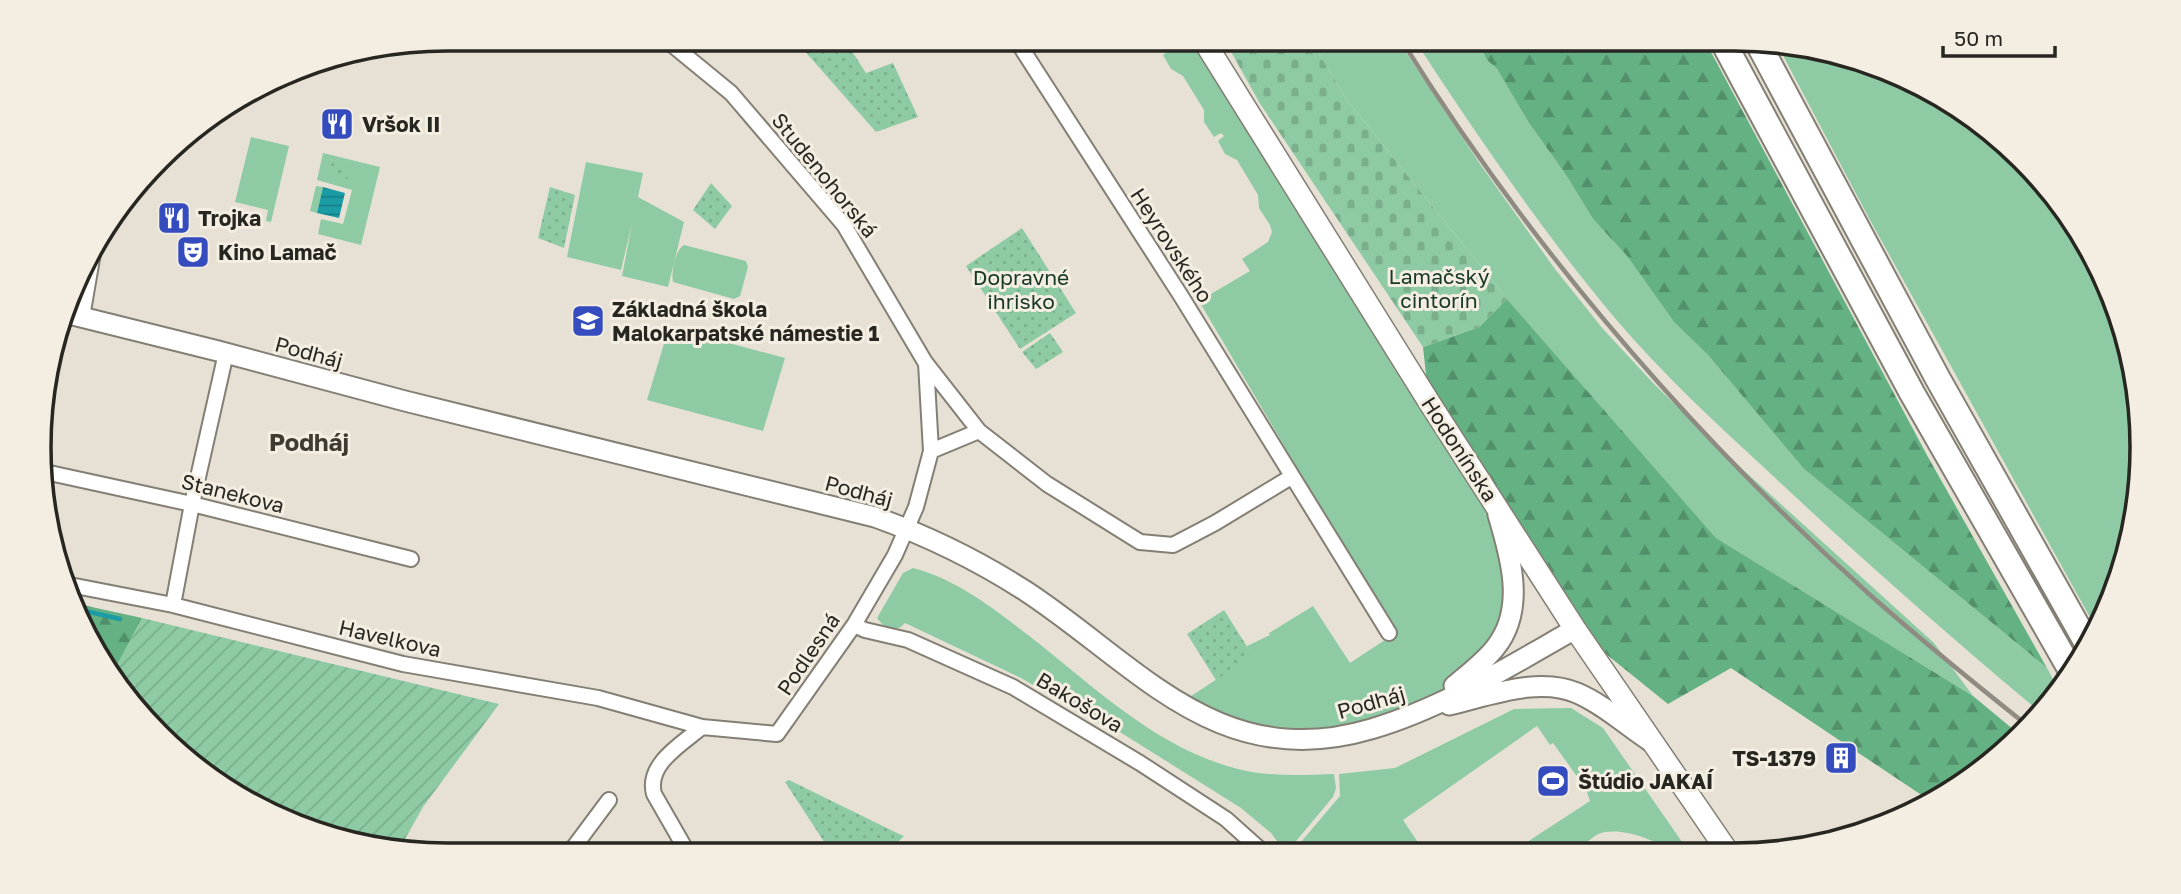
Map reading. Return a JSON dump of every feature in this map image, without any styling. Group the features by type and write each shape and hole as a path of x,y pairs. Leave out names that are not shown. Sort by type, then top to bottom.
{"highway":[{"path":"1728,51 1912,393 2066,662"},
{"path":"1763,52 1938,379 2082,635"}],"main road":[{"name":"Hodonínska","path":"1210,51 1575,629 1722,843"}],"street":[{"name":"Studenohorská","path":"680,51 731,93 844,225 925,362 978,431 1046,484 1140,542 1173,545 1291,477"},
{"name":"Heyrovského","path":"1023,51 1181,296 1389,633"},
{"path":"75,316 81,295"},
{"name":"Podháj","path":"75,316 875,517 907,528 968,558 1028,593 1155,688 1197,713 1232,729 1272,736 1326,738 1370,729 1427,709 1575,629"},
{"path":"173,605 192,504 226,353"},
{"name":"Studenohorská","path":"907,528 916,507 931,451 925,362"},
{"path":"931,451 978,431"},
{"name":"Stanekova","path":"52,474 192,504 411,559"},
{"path":"1427,709 1494,650 1509,622 1513,598 1512,574 1495,504"},
{"name":"Podlesná","path":"702,727 777,734 854,625 895,555 907,528"},
{"name":"Havelkova","path":"76,586 173,605 403,664 598,698 702,727"},
{"name":"Bakošova","path":"854,625 908,640 1013,687 1140,763 1226,819 1253,843"},
{"path":"1427,709 1532,687 1566,690 1581,695 1652,743"},
{"path":"683,843 653,794 651,785 653,775 661,763 702,727"},
{"path":"577,843 609,800"}],"green space":[{"path":"805,51 852,51 866,73 893,63 918,117 876,132"},
{"path":"1209,51 1507,544 1505,632 1427,710 1302,738 1179,704 1252,656 1247,646 1270,635 1269,633 1313,606 1350,663 1397,632 1360,575 1199,301 1250,271 1242,259 1268,242 1272,232 1259,208 1258,195 1237,160 1225,154 1218,141 1224,136 1221,133 1214,137 1204,122 1204,110 1183,76 1171,69 1163,55 1167,52"},
{"name":"Lamačský cintorín","path":"1231,51 1318,51 1346,99 1507,299 1479,327 1423,347 1259,102"},
{"path":"1318,51 1405,51 1482,167 1555,269 1603,329 1655,385 1729,457 1934,643 1973,696 1716,538 1507,299 1346,99"},
{"path":"1422,51 1482,51 1497,69 1529,123 1593,219 1627,256 1674,322 1708,355 1804,469 2047,668 2054,680 2033,706 1837,535 1651,359 1587,284 1485,146"},
{"path":"1482,51 1710,51 1928,457 2047,668 1804,469 1708,355 1674,322 1627,256 1593,219 1529,123 1497,69"},
{"path":"1782,54 1837,64 1886,81 1954,118 1995,149 2032,186 2077,249 2100,295 2117,344 2127,395 2130,447 2123,524 2109,574 2091,618 1870,220"},
{"path":"251,137 289,146 271,222 266,221 268,210 235,202"},
{"path":"323,153 380,167 361,245 318,234 321,219 343,224 352,190 317,180"},
{"path":"332,162 352,167 348,179 328,175"},
{"path":"586,162 643,173 638,197 684,222 668,287 622,276 632,224 621,270 567,257"},
{"path":"711,183 732,206 715,229 693,210"},
{"path":"316,186 323,187 317,213 310,211"},
{"path":"550,187 575,195 564,248 538,238"},
{"name":"Dopravné ihrisko","path":"1022,228 1076,313 1020,349 966,266"},
{"path":"684,245 746,261 748,267 740,296 734,299 673,282 674,262 678,251"},
{"path":"1507,299 1716,538 1973,696 2012,729 1975,761 1922,795 1731,668 1668,704 1575,629 1429,402 1423,347 1479,327"},
{"path":"669,327 785,358 763,431 647,400"},
{"path":"1050,333 1063,352 1036,369 1022,352"},
{"path":"913,568 929,573 988,605 1127,713 1179,746 1208,759 1250,772 1286,775 1334,774 1336,788 1333,797 1294,843 1278,843 1271,833 1241,808 1104,722 1101,724 1021,678 905,623 888,631 877,618 903,573"},
{"path":"84,605 142,618 117,665"},
{"path":"1224,610 1253,656 1216,680 1187,634"},
{"path":"142,618 499,704 423,807 404,841 395,840 344,830 320,822 249,790 186,745 149,708 117,665"},
{"path":"1571,708 1603,728 1683,843 1657,843 1615,831 1598,834 1586,843 1525,843 1590,801 1586,789 1553,743 1550,745 1537,726 1403,820 1418,843 1300,843 1340,796 1339,774 1395,768 1514,709"},
{"path":"789,780 904,836 897,843 825,843 785,782"}],"water":[{"path":"323,187 345,193 339,218 317,213"}],"waterway":[{"path":"87,611 120,619"}],"railway":[{"path":"1408,51 1502,189 1615,333 1676,401 1802,532 1869,594 2021,720"}],"place":[{"name":"Vršok II","path":"337,124"},
{"name":"Trojka","path":"174,218"},
{"name":"Kino Lamač","path":"193,252"},
{"name":"Základná škola Malokarpatské námestie 1","path":"588,321"},
{"name":"TS-1379","path":"1841,758"},
{"name":"Štúdio JAKAÍ","path":"1553,781"}],"district":[{"name":"Podháj","path":"309,441"}]}
